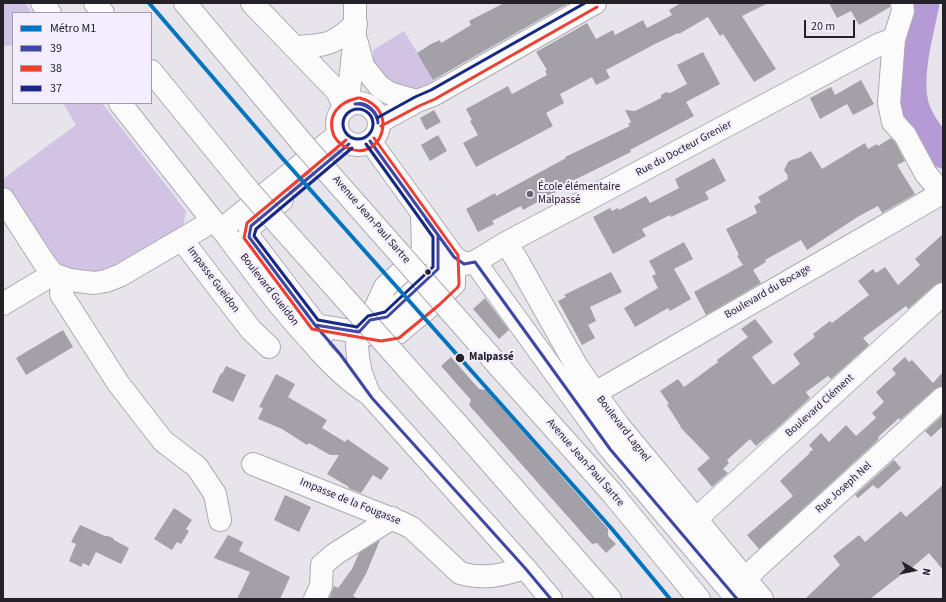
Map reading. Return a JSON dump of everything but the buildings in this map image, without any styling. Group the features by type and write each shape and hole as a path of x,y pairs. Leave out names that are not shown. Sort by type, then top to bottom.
{"main road":[{"path":"42,3 49,12"},
{"path":"95,3 102,12"},
{"name":"Avenue Jean-Paul Sartre","path":"186,3 303,144 612,493 699,599"},
{"path":"252,3 337,91 357,122 454,257 464,264 475,262 610,449 737,599"},
{"path":"217,225 357,122 417,102 433,95 595,3"},
{"path":"902,3 903,11 894,39 890,103 892,122 905,135 926,174 942,193"},
{"path":"295,47 331,43 341,37 355,20"},
{"path":"355,20 363,66 357,122 251,226 249,237 315,325 340,354 369,394"},
{"path":"355,20 348,91 357,122"},
{"name":"Rue du Docteur Grenier","path":"475,262 506,243 880,44 894,39"},
{"path":"363,66 379,86 389,93 417,102"},
{"path":"152,72 249,191 457,424 610,599"},
{"name":"Boulevard Gueidon","path":"121,104 286,313 328,360 369,394 551,599"},
{"name":"Boulevard du Bocage","path":"594,393 942,193"},
{"path":"3,199 43,261 58,276 88,283 106,281 121,275 182,240"},
{"path":"369,394 361,373 357,345 385,288 422,252 422,214"},
{"name":"Impasse Gueidon","path":"217,225 182,240 251,330 269,347"},
{"path":"286,313 315,325 365,326 387,317 438,269 438,235"},
{"name":"Boulevard Lagnel","path":"506,243 521,266 576,365 594,393 619,426 762,599"},
{"path":"365,326 381,336 398,333 454,284 454,257"},
{"path":"3,304 58,276"},
{"path":"58,276 61,294 114,377 163,441 197,467 215,494 220,520"},
{"name":"Boulevard Clément","path":"696,519 943,294"},
{"name":"Rue Joseph Nel","path":"746,579 756,568 943,398"},
{"name":"Impasse de la Fougasse","path":"253,464 392,518 412,528 460,573 495,577 525,568"},
{"path":"315,599 322,586 322,565 335,554 392,518"}],"shaded area":[{"path":"3,3 25,3 31,12 12,12 12,45 3,46"},
{"path":"404,31 434,80 421,88 412,90 395,86 382,74 373,62 373,50"},
{"path":"64,104 103,104 186,211 184,224 174,236 122,266 93,275 56,267 3,192 3,179 76,125"}],"waterway":[{"path":"924,3 912,67 911,92 913,104 918,117 925,130 943,153"}],"metro line":[{"name":"M1","path":"149,3 283,159 612,529 670,599"}],"transit line":[{"name":"37","path":"377,118 431,90 585,3"},
{"name":"38","path":"381,126 435,99 597,7"},
{"name":"38","path":"358,98 340,106 333,116 332,129 334,136 342,145 360,151 370,148 377,142 382,133 383,123 380,113 373,104 360,98"},
{"name":"39","path":"355,104 364,104 371,108 378,119 378,123"},
{"name":"39","path":"355,104 364,105 371,109 376,115 378,123"},
{"name":"37","path":"358,109 369,113 373,124 369,135 358,139 347,135 343,124 347,113 358,109"},
{"name":"38","path":"346,140 247,223 244,238 312,329 381,341 399,338 439,305 458,287 459,284 458,255 374,138"},
{"name":"39","path":"370,141 454,257 464,264 475,262 610,449 737,599"},
{"name":"39","path":"349,144 251,226 249,237 315,325 340,354 372,398 525,568 551,599"},
{"name":"37","path":"352,148 256,229 254,236 318,320 357,327 368,316 385,312 433,267 433,237 366,144"},
{"name":"39","path":"305,311 315,325 359,332 370,320 387,317 438,269 438,235 426,219"}],"place":[{"name":"École élémentaire Malpassé","path":"530,194"},
{"name":"Malpassé","path":"460,358"}]}
